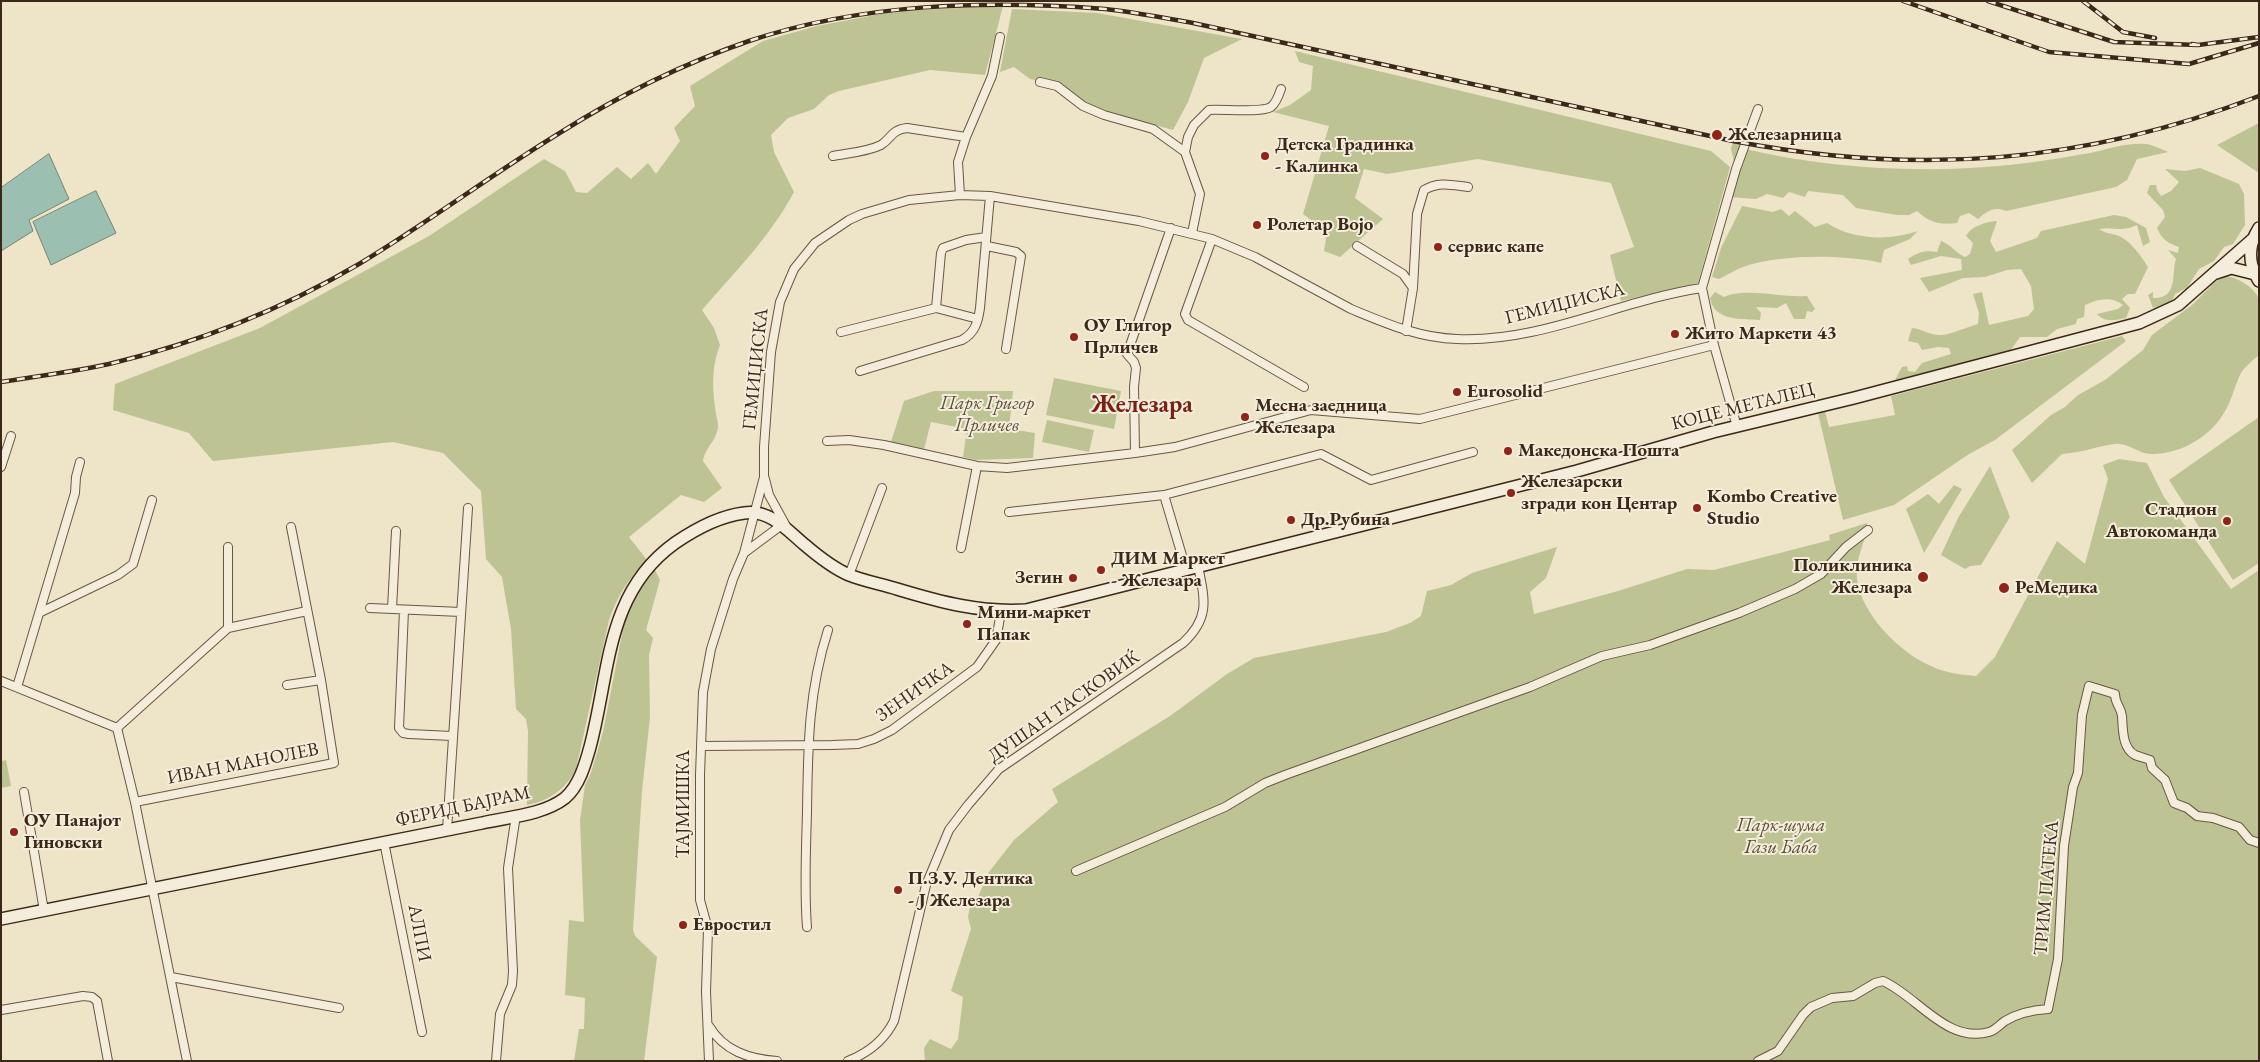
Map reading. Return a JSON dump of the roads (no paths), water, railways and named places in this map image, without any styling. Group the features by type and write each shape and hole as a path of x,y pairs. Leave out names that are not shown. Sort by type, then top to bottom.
{"street":[{"path":"960,195 958,162 966,137 992,76 1000,37"},
{"path":"1040,82 1057,86 1083,106 1104,115 1153,129 1185,152"},
{"path":"1192,233 1200,194 1185,152 1188,138 1194,125 1209,110 1260,110 1270,107 1277,99 1281,89"},
{"path":"1737,427 1714,345 1702,288 1736,169 1758,109"},
{"path":"833,156 882,144 892,132 899,129 907,128 966,137"},
{"path":"1406,331 1413,288 1417,214 1420,198 1424,190 1444,183 1468,187"},
{"name":"ГЕМИЏИСКА","path":"756,514 764,478 765,438 774,325 780,302 794,270 815,243 849,220 876,209 909,200 960,195 990,196 1171,228 1212,238 1255,257 1351,309 1406,331 1456,339 1519,335 1702,288"},
{"path":"860,372 962,340 972,333 978,319 987,246 986,237 990,196"},
{"path":"1135,454 1134,387 1136,368 1134,362 1126,354 1171,228"},
{"path":"2257,277 2250,256 2253,239 2259,228"},
{"path":"936,308 943,248 966,240 986,237"},
{"path":"1212,238 1185,314 1188,320 1304,387"},
{"name":"КОЦЕ МЕТАЛЕЦ","path":"764,478 769,495 784,525 827,563 850,575 938,601 1001,612 1026,610 1577,471 1737,427 2147,320 2178,305 2253,239"},
{"path":"987,246 1016,252 1021,256 1006,349"},
{"path":"1357,246 1403,274 1413,288"},
{"name":"КОЦЕ МЕТАЛЕЦ","path":"2210,276 2230,268 2257,277"},
{"path":"841,332 936,308 978,319"},
{"path":"827,441 849,440 884,445 977,466 1007,468 1135,454 1175,447 1311,410 1420,419 1714,345"},
{"path":"1,467 11,436"},
{"path":"1009,512 1164,496 1321,454 1371,480 1473,452"},
{"path":"17,688 75,493 76,477 80,462"},
{"path":"961,548 977,466"},
{"path":"850,575 882,488"},
{"path":"1164,496 1186,569"},
{"path":"41,612 118,576 133,564 152,500"},
{"path":"447,830 468,508"},
{"name":"ФЕРИД БАЈРАМ","path":"1,919 447,830 534,811 558,802 565,798 576,783 587,757 617,620 628,596 641,576 666,550 689,534 712,523 744,512 756,514"},
{"name":"КОЦЕ МЕТАЛЕЦ","path":"756,514 784,525"},
{"name":"ТАЈМИШКА","path":"709,1061 706,992 708,929 700,900 701,746 704,692 711,649 756,514"},
{"path":"744,553 784,525"},
{"name":"ИВАН МАНОЛЕВ","path":"135,802 334,763 321,680 292,527"},
{"path":"1076,871 1225,807 1264,783 1522,690 1602,656 1650,645 1712,624 1795,589 1828,568 1851,542 1868,530"},
{"path":"392,609 396,531"},
{"path":"228,547 228,628"},
{"name":"ДУШАН ТАСКОВИЌ","path":"848,1061 863,1054 876,1044 889,1030 894,1021 926,885 949,830 999,769 1183,643 1195,632 1203,618 1204,609 1198,566"},
{"path":"370,608 460,612"},
{"path":"404,610 399,730 409,734 452,736"},
{"path":"117,728 228,628 307,611"},
{"name":"ЗЕНИЧКА","path":"701,746 858,744 892,730 978,667 996,640 1001,612"},
{"path":"807,927 805,881 808,744 817,668 828,630"},
{"path":"287,686 321,680"},
{"path":"1,681 117,728"},
{"name":"ТРИМ ПАТЕКА","path":"1758,1061 1778,1051 1802,1015 1811,1007 1832,998 1853,996 1882,981 1908,996 1936,1019 1967,1033 1990,1032 2021,1013 2048,1009 2058,959 2064,846 2073,787 2078,773 2082,715 2088,686 2114,694 2115,702 2122,714 2127,746 2138,756 2150,760 2152,768 2165,780 2174,803 2187,808 2197,816 2213,818 2239,827 2250,840 2259,843"},
{"path":"117,728 135,802 187,1061"},
{"path":"24,792 44,911"},
{"path":"496,1061 500,1014 512,985 508,868 516,815"},
{"name":"АЛПИ","path":"384,842 422,1032"},
{"path":"171,977 339,1008"},
{"path":"1,1010 83,996 92,997 97,1002 108,1061"},
{"path":"708,1024 714,1035 737,1052 752,1058 777,1061"}],"railway":[{"path":"1903,1 2049,52 2189,64 2259,43"},
{"path":"1988,1 2114,42 2198,45"},
{"path":"2083,1 2123,32 2155,38"},
{"path":"1,382 96,367 142,356 206,335 269,310 359,264 558,134 651,82 699,60 749,41 792,28 880,12 970,5 1060,6 1127,12 1193,23 1733,141 1801,152 1868,158 1934,160 1999,157 2064,149 2128,137 2193,119 2259,96"},
{"path":"2192,44 2198,45 2259,37"}],"place":[{"name":"Железарница","path":"1717,135"},
{"name":"Детска Градинка - Калинка","path":"1265,156"},
{"name":"Ролетар Војо","path":"1257,225"},
{"name":"сервис капе","path":"1438,247"},
{"name":"Жито Маркети 43","path":"1675,334"},
{"name":"ОУ Глигор Прличев","path":"1074,337"},
{"name":"Eurosolid","path":"1457,392"},
{"name":"Месна заедница Железара","path":"1245,417"},
{"name":"Македонска Пошта","path":"1508,451"},
{"name":"Железарски згради кон Центар","path":"1511,493"},
{"name":"Kombo Creative Studio","path":"1697,508"},
{"name":"Др.Рубина","path":"1291,520"},
{"name":"Стадион Автокоманда","path":"2227,521"},
{"name":"ДИМ Маркет - Железара","path":"1101,570"},
{"name":"Поликлиника Железара","path":"1923,577"},
{"name":"Зегин","path":"1073,578"},
{"name":"РеМедика","path":"2004,588"},
{"name":"Мини маркет Папак","path":"967,624"},
{"name":"ОУ Панајот Гиновски","path":"14,832"},
{"name":"П.З.У. Дентика - Ј Железара","path":"898,890"},
{"name":"Евростил","path":"683,925"}],"district":[{"name":"Железара","path":"1142,405"}],"park label":[{"name":"Парк Григор Прличев","path":"987,415"},
{"name":"Парк-шума Гази Баба","path":"1781,837"}]}
